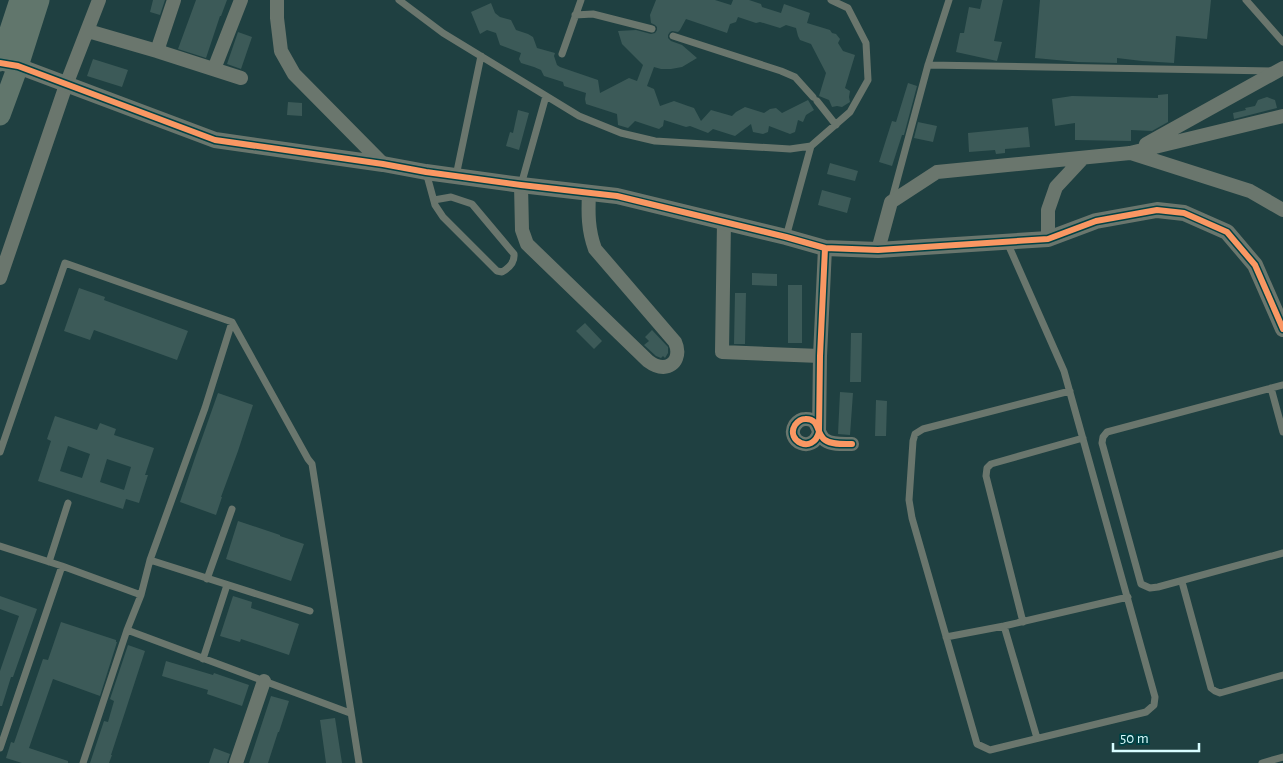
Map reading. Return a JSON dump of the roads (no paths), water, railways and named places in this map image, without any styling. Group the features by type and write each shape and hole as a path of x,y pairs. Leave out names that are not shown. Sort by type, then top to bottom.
{"main road":[{"path":"0,115 6,72 5,32 20,0"},
{"path":"6,72 39,0"}],"street":[{"path":"0,278 66,85 99,0"},
{"path":"157,50 174,0"},
{"path":"214,69 241,0"},
{"path":"276,0 281,51 294,74 383,164"},
{"path":"88,31 157,50 241,78"},
{"path":"1130,153 1281,69"},
{"path":"6,72 66,85 215,140 426,172 617,196 825,248 878,250 1048,239 1096,221 1157,210 1184,213 1227,232 1254,265 1283,328"},
{"path":"878,250 891,202 936,172 1130,153 1283,116"},
{"path":"1130,153 1250,191 1283,210"},
{"path":"1048,239 1048,210 1056,187 1083,158"},
{"path":"521,185 522,230 526,244 648,361 665,367 672,364 677,356 678,349 675,342 595,249 590,236 588,218 589,193"},
{"path":"724,222 722,352 820,356"},
{"path":"825,248 819,432 824,440 839,444 852,444"},
{"path":"236,763 264,681"}],"lane":[{"path":"399,0 443,33 579,116 621,133 655,141 790,148 811,146 836,125 850,112 868,80 866,43 848,8 832,0"},
{"path":"562,54 581,0"},
{"path":"891,202 928,65 949,0"},
{"path":"1246,0 1283,42"},
{"path":"575,15 593,14 652,29"},
{"path":"673,36 795,77 836,125"},
{"path":"456,176 480,56"},
{"path":"928,65 1281,69"},
{"path":"521,185 546,96"},
{"path":"786,237 811,146"},
{"path":"426,172 435,205 443,217 497,271 502,272 512,265 514,254 472,204 451,197 434,200"},
{"path":"1007,241 1064,370 1070,391 1083,438 1128,597 1155,697 1154,705 1146,712 990,750 977,744 912,518 909,500 913,441 915,434 923,429 1070,391"},
{"path":"0,452 65,263 232,322 312,464 359,763"},
{"path":"83,763 150,560 205,408 232,322"},
{"path":"1283,385 1107,432 1103,437 1102,443 1141,584 1150,588 1158,588 1283,553"},
{"path":"1271,388 1283,432"},
{"path":"1023,622 986,476 987,468 992,464 1083,438"},
{"path":"49,562 68,503"},
{"path":"207,579 232,508"},
{"path":"0,546 140,594"},
{"path":"150,560 310,611"},
{"path":"0,748 62,566"},
{"path":"1182,582 1211,688 1220,693 1283,675"},
{"path":"203,658 227,585"},
{"path":"946,637 1023,622 1128,597"},
{"path":"1004,626 1037,738"},
{"path":"127,630 350,713"},
{"path":"1262,763 1283,757"}]}
